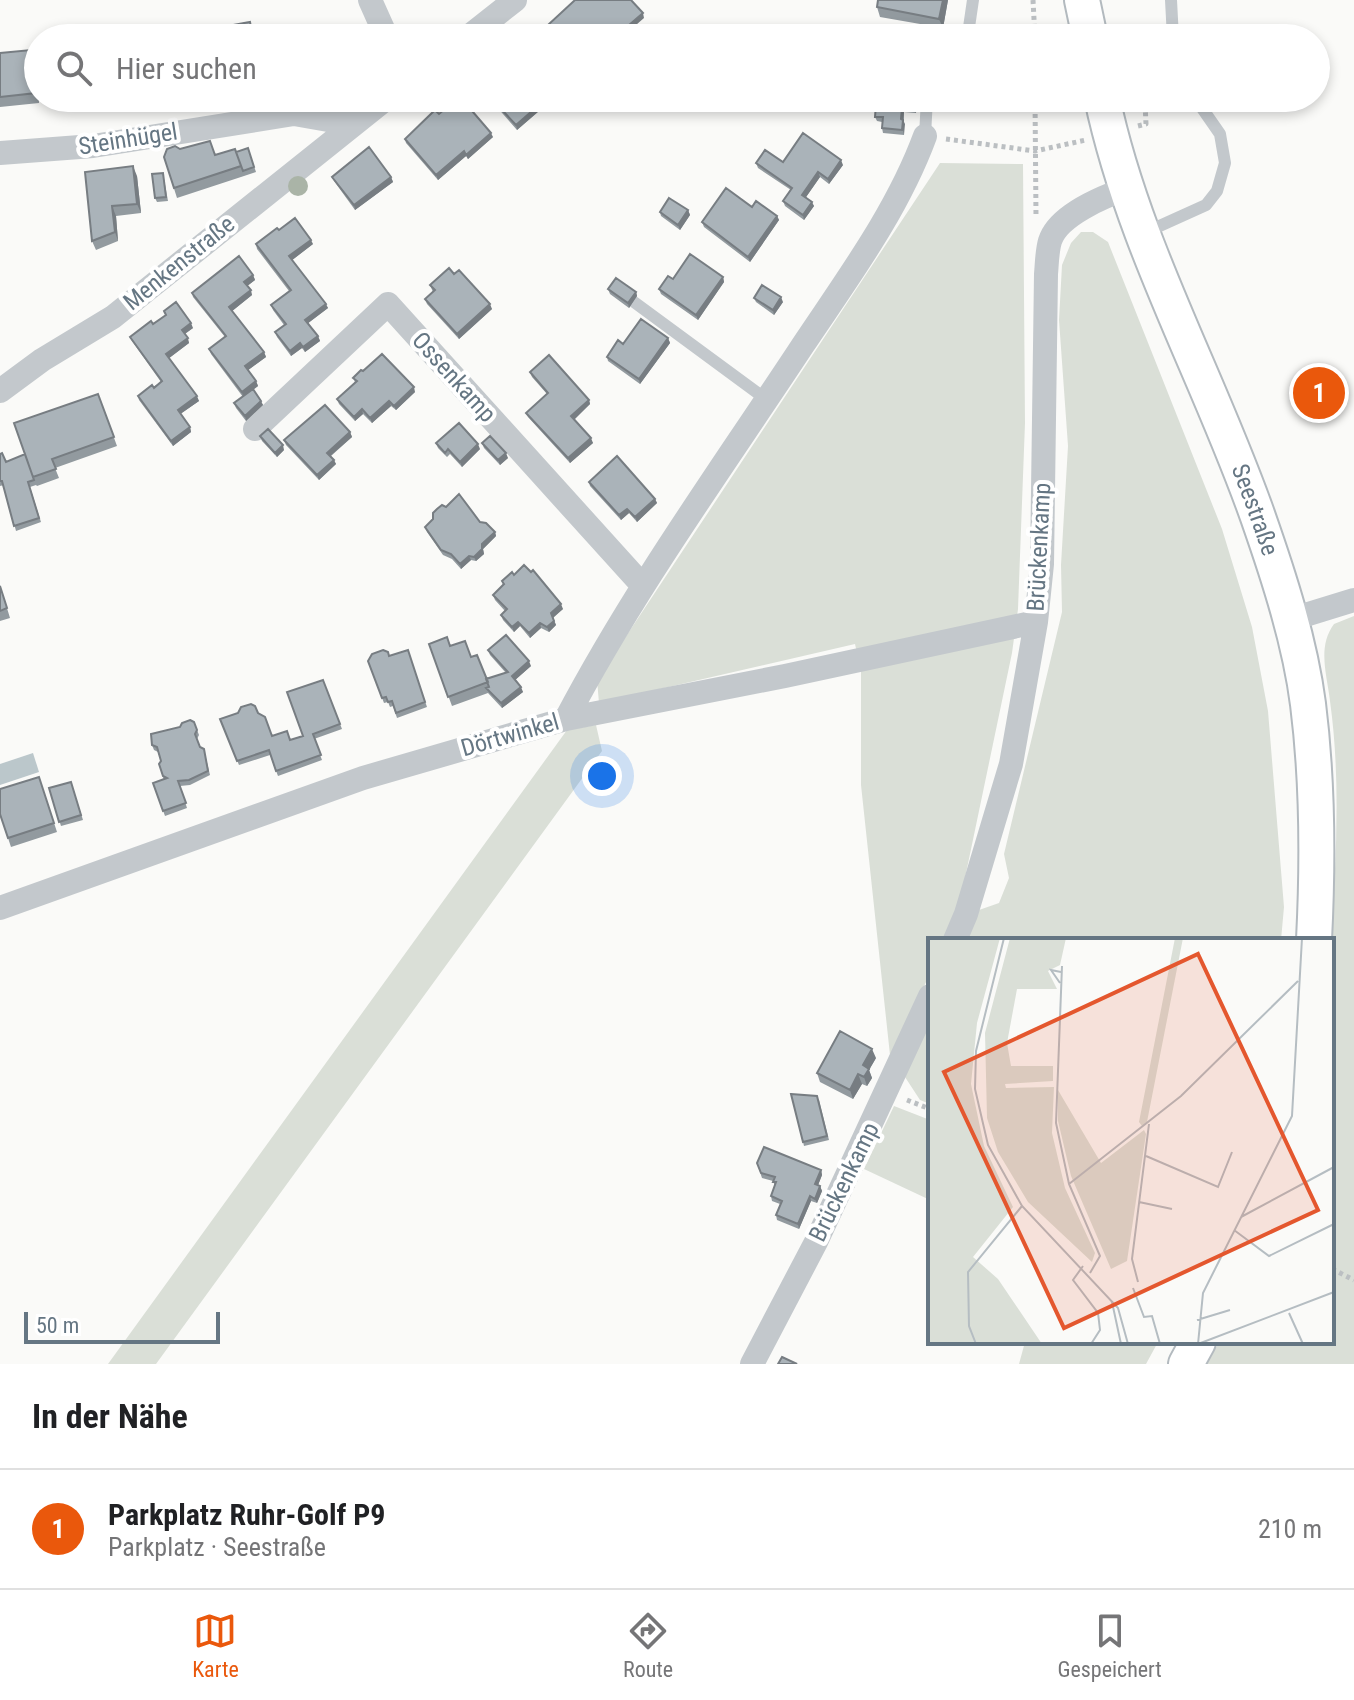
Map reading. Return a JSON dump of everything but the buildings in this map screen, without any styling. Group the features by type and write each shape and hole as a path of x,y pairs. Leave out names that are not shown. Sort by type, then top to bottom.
{"main road":[{"name":"Seestraße","path":"1106,112 1143,234 1258,516 1289,620 1308,702 1316,792 1314,938"},
{"path":"1186,1364 1197,1344"}],"street":[{"path":"370,0 381,24"},
{"path":"485,24 515,0"},
{"name":"Menkenstraße","path":"0,391 42,360 113,317 368,112"},
{"name":"Steinhügel","path":"0,153 93,146 294,114 351,124"},
{"path":"566,719 602,651 643,586 869,246 915,164 925,136"},
{"name":"Brückenkamp","path":"956,938 966,914 1011,764 1036,622 1042,564 1046,274 1050,241 1066,220 1102,197 1128,188"},
{"name":"Ossenkamp","path":"255,429 388,304 643,586"},
{"path":"1289,620 1354,600"},
{"name":"Dörtwinkel","path":"0,908 363,778 566,719 1036,622"},
{"name":"Brückenkamp","path":"752,1364 816,1242 928,1000"}],"lane":[{"path":"969,24 973,0"},
{"path":"1171,0 1172,24"},
{"path":"925,136 926,112"},
{"path":"1143,234 1206,205 1217,191 1225,163 1220,134 1205,112"},
{"path":"634,302 767,400"}],"path":[{"path":"1033,0 1034,24"},
{"path":"1035,112 1036,216 1046,274"},
{"path":"925,136 1035,151 1111,133"},
{"path":"1334,1269 1354,1274"},
{"path":"1334,1270 1354,1280"}],"shaded area":[{"path":"940,163 1023,164 1025,423 1018,609 1012,653 956,921 948,938 928,938 928,978 890,1055 861,785 861,671 855,644 599,703 597,680"},
{"path":"1081,232 1093,232 1108,242 1222,529 1252,627 1268,711 1284,907 1281,938 966,938 979,910 999,903 1009,878 1004,854 1062,612 1061,565 1068,446 1059,320 1062,265 1071,243"},
{"path":"1354,616 1354,1364 1207,1364 1218,1344 1334,1344 1334,938 1331,938 1336,791 1324,652 1334,624"},
{"path":"596,725 602,751 156,1364 108,1364 567,730"},
{"path":"33,753 39,772 0,785 0,764"},
{"path":"928,1024 928,1103 920,1100 905,1077"},
{"path":"894,1106 928,1119 928,1199 864,1169"},
{"path":"1024,1344 1157,1344 1146,1364 1019,1364"}],"place":[{"name":"Parkplatz Ruhr-Golf P9","path":"1319,393"}]}
